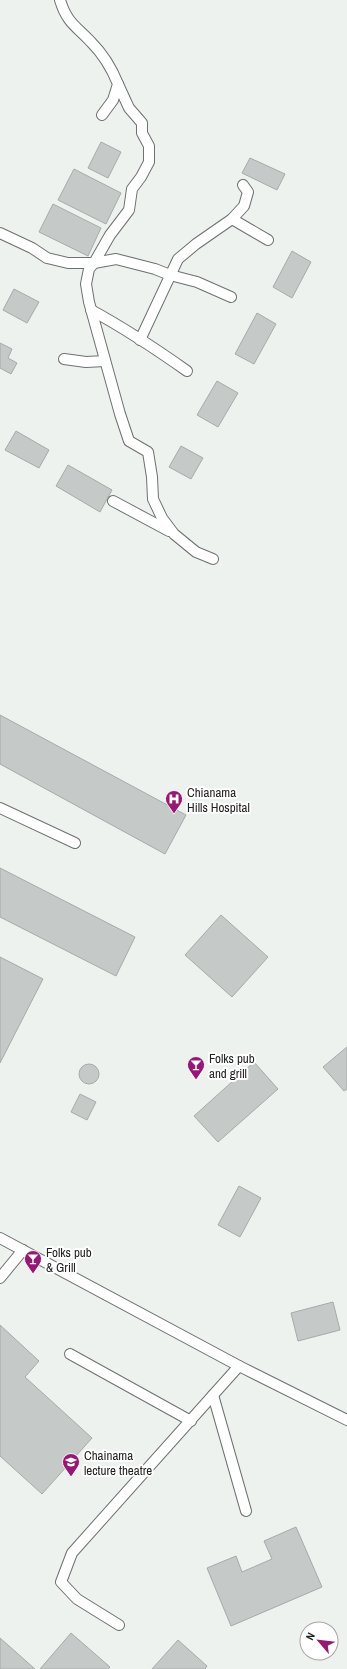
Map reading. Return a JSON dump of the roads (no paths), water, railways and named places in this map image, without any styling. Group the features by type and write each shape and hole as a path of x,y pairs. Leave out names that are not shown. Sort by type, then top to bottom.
{"lane":[{"path":"60,0 64,14 103,57 113,72 129,108 142,123 142,133 149,146 149,162 141,177 132,189 129,210 110,235 89,269 86,284 91,310 129,441 148,452 152,476 153,499 162,518 174,534"},
{"path":"102,116 113,100 118,84"},
{"path":"140,340 178,260 196,244 232,219 244,206 248,192 242,185"},
{"path":"232,219 268,240"},
{"path":"0,234 32,248 47,258 68,263 94,263 116,259 197,282 231,297"},
{"path":"91,310 165,355 187,371"},
{"path":"64,358 86,362 105,361"},
{"path":"112,501 156,523 174,534 196,552 213,559"},
{"path":"0,808 75,843"},
{"path":"0,1238 239,1366 347,1420"},
{"path":"0,1278 23,1250"},
{"path":"70,1354 191,1421"},
{"path":"119,1625 77,1599 61,1582 72,1553 239,1366"},
{"path":"213,1395 246,1511"}],"place":[{"name":"Chianama Hills Hospital","path":"174,814"},
{"name":"Folks pub and grill","path":"196,1080"},
{"name":"Folks pub & Grill","path":"33,1274"},
{"name":"Chainama lecture theatre","path":"71,1477"}]}
